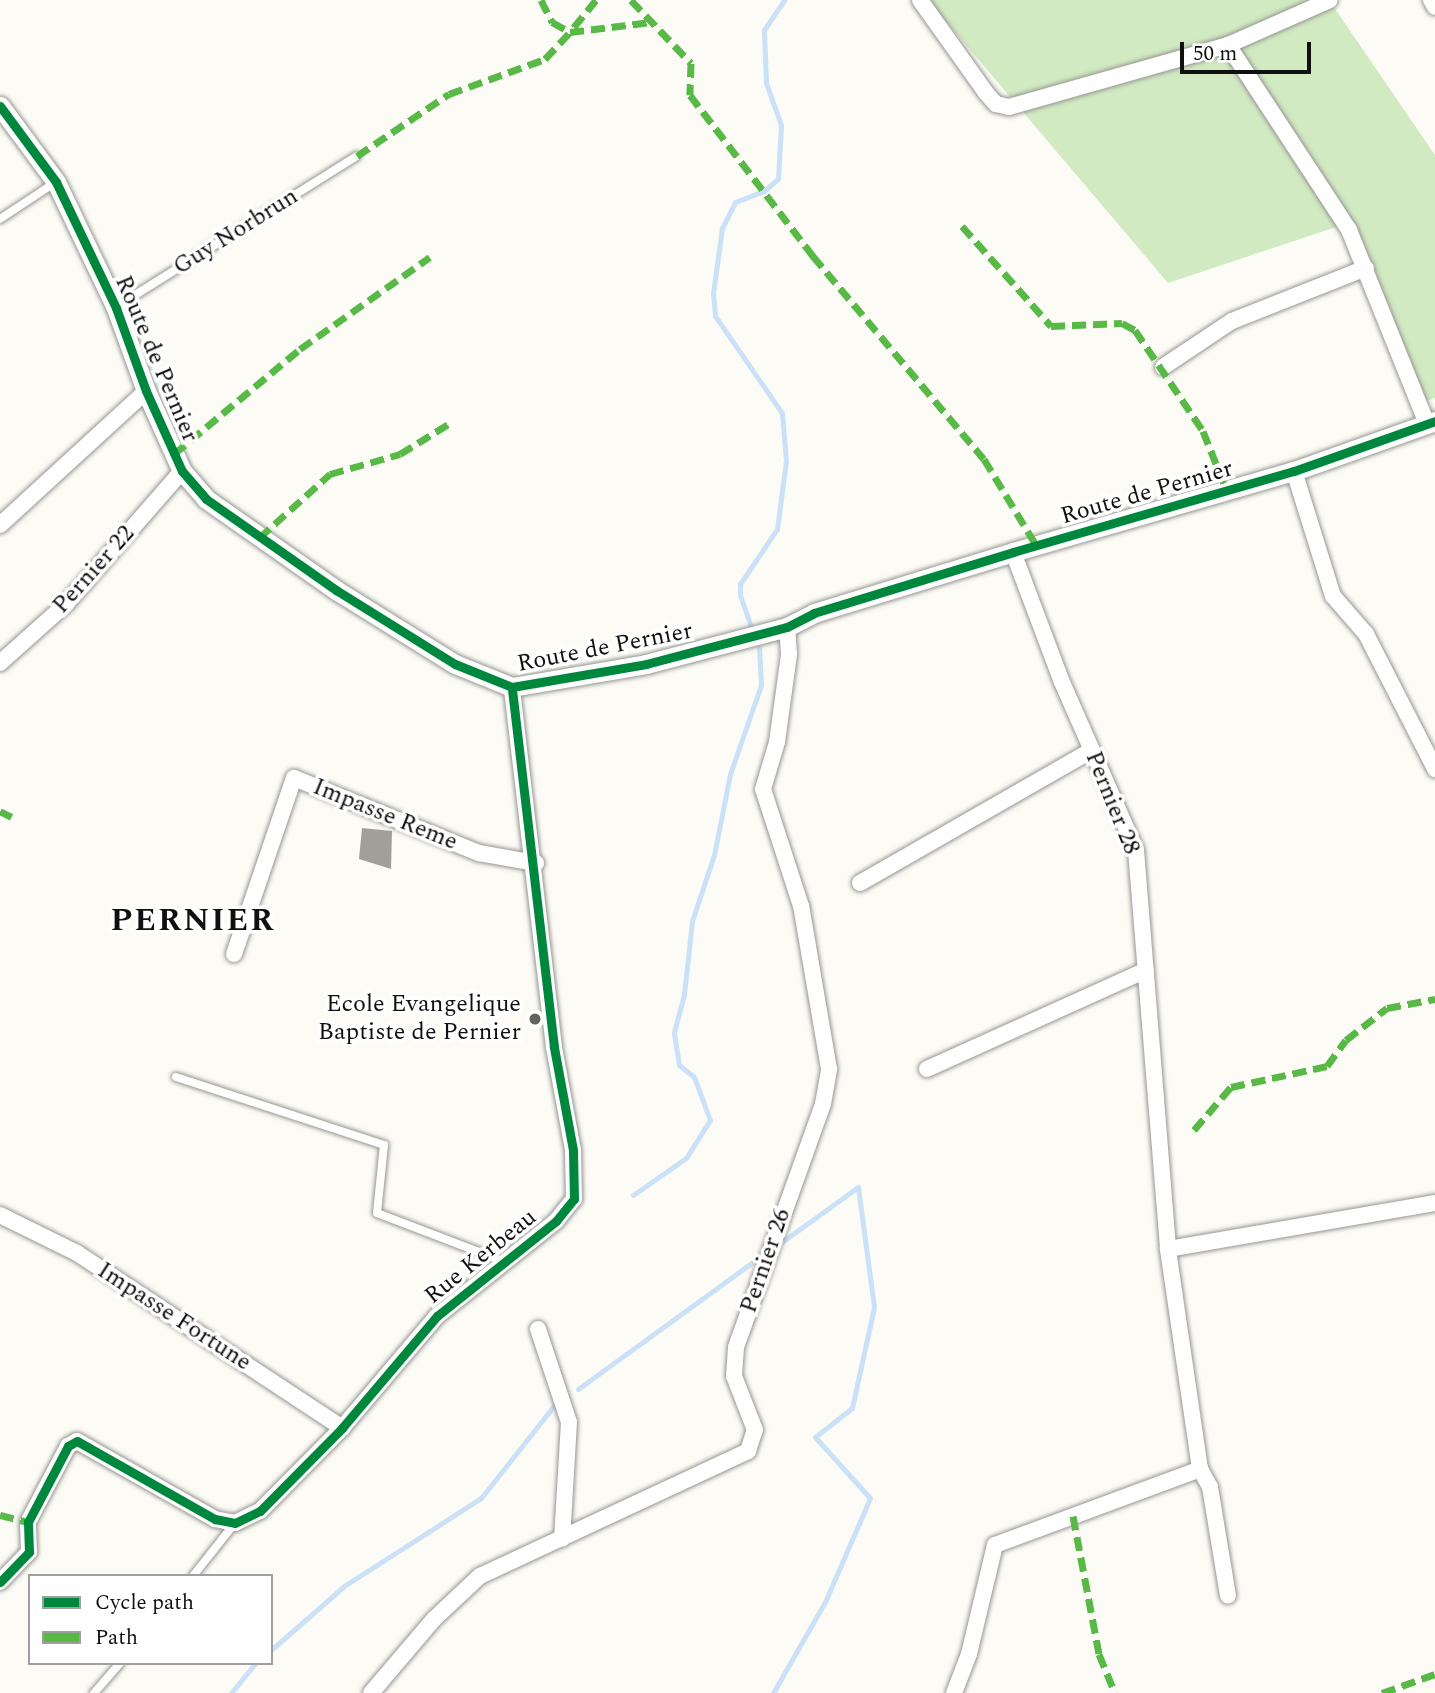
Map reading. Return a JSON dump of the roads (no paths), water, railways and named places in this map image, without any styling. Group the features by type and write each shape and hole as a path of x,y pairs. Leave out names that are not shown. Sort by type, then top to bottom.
{"street":[{"path":"920,0 986,93 996,104 1009,107 1228,45 1330,0"},
{"path":"1431,0 1435,7"},
{"path":"1228,45 1349,230 1431,422"},
{"name":"Route de Pernier","path":"3,114 56,182 116,307 146,391 182,471 206,499 336,590 455,664 512,687 646,664 788,627 814,613 1294,471 1431,422"},
{"path":"1163,367 1232,321 1366,268"},
{"path":"0,525 146,391"},
{"name":"Pernier 22","path":"0,663 66,604 182,471"},
{"path":"1294,471 1333,596 1366,634 1435,769"},
{"name":"Pernier 28","path":"1013,552 1092,750 1136,850 1168,1249 1200,1469 1210,1487 1228,1596"},
{"name":"Pernier 26","path":"371,1693 434,1619 481,1576 748,1451 755,1430 734,1376 736,1347 823,1104 829,1069 801,906 763,789 777,742 789,654 788,627"},
{"name":"Rue Kerbeau","path":"235,1523 260,1511 342,1428 437,1316 556,1221 574,1199 573,1150 554,1047 536,863 512,687"},
{"path":"860,883 1092,750"},
{"name":"Impasse Reme","path":"234,954 294,779 479,853 536,863"},
{"path":"927,1069 1146,970"},
{"path":"1168,1249 1435,1203"},
{"name":"Impasse Fortune","path":"0,1215 77,1253 342,1428"},
{"path":"538,1329 569,1422 562,1539"},
{"path":"0,1582 29,1552 28,1522 68,1446 77,1441 215,1519 235,1523"},
{"path":"954,1693 969,1654 995,1545 1200,1469"}],"lane":[{"name":"Guy Norbrun","path":"116,307 356,156"},
{"path":"0,219 56,182"},
{"path":"176,1077 384,1145 377,1213 503,1261"},
{"path":"195,1574 235,1523"},
{"path":"94,1693 118,1665"}],"waterway":[{"path":"750,624 740,595 740,584 777,529 786,461 782,413 715,316 713,293 722,228 735,202 764,191 778,179 781,125 766,83 764,30 784,0"},
{"path":"633,1195 686,1158 710,1120 694,1077 679,1065 674,1032 684,994 692,921 714,855 730,774 761,685 759,648"},
{"path":"773,1693 825,1602 870,1498 815,1437 852,1408 874,1307 858,1187 779,1244"},
{"path":"578,1389 765,1253"},
{"path":"273,1648 344,1586 481,1498 556,1403"},
{"path":"231,1693 253,1665"}],"place":[{"name":"Ecole Evangelique Baptiste de Pernier","path":"535,1019"}],"district":[{"name":"PERNIER","path":"193,921"}]}
